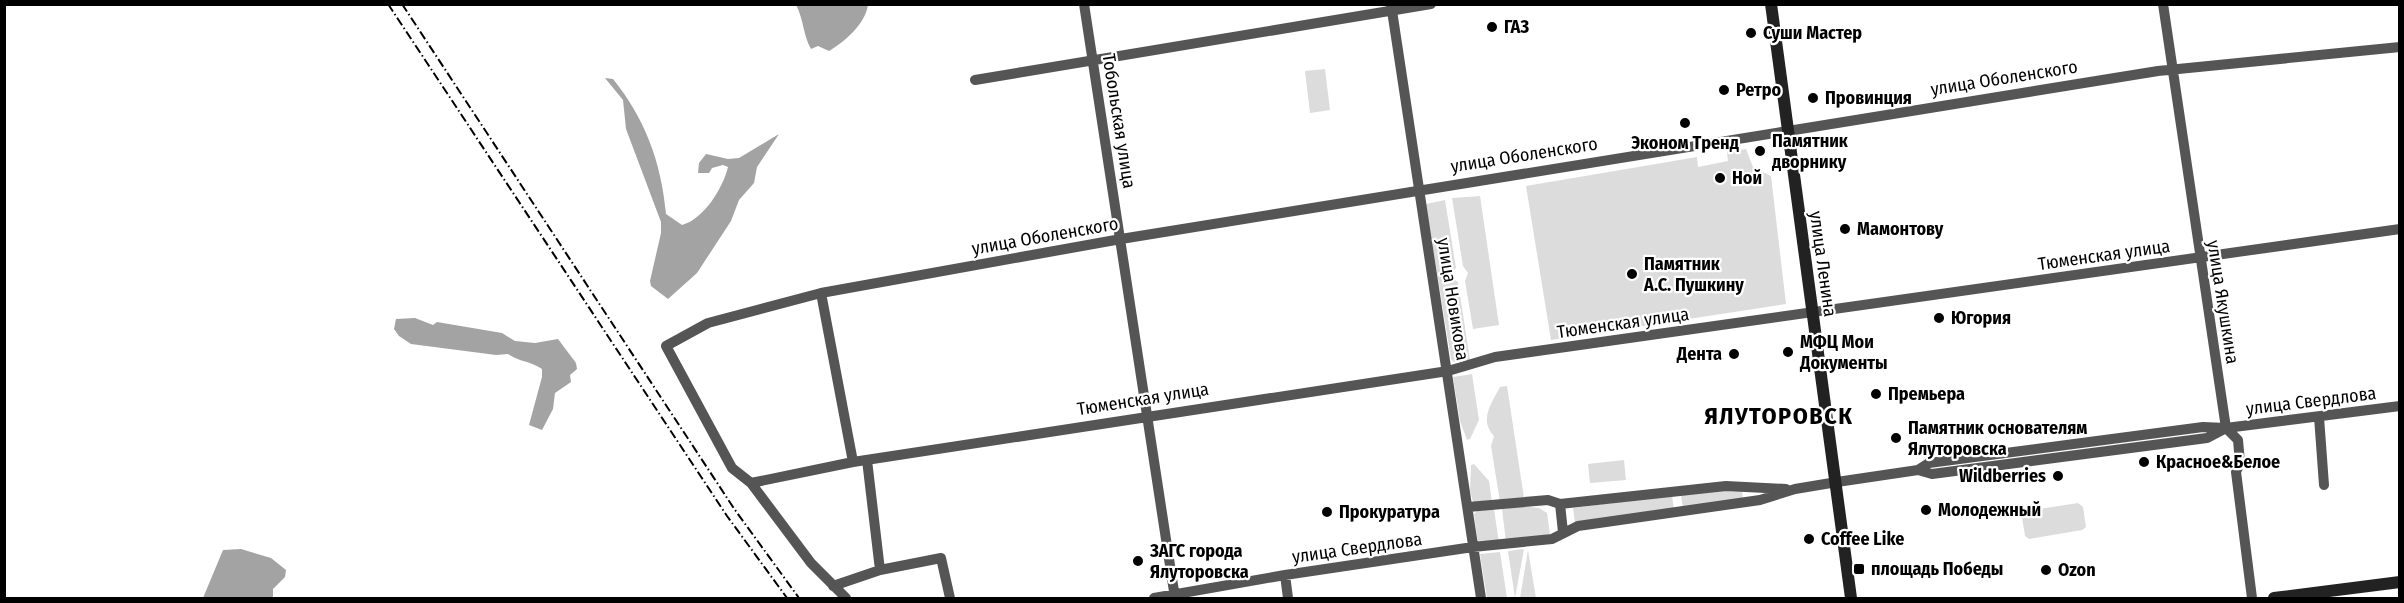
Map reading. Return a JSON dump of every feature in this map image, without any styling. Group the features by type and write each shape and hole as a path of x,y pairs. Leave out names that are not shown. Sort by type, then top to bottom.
{"main road":[{"name":"улица Ленина","path":"1772,4 1851,598"},
{"path":"2274,598 2400,582"}],"street":[{"name":"Тобольская улица","path":"1084,4 1175,597"},
{"path":"975,80 1391,8 1431,4"},
{"name":"улица Якушкина","path":"2163,4 2226,428 2238,440 2240,463 2236,472 2253,598"},
{"name":"улица Новикова","path":"1391,8 1481,598"},
{"name":"улица Оболенского","path":"751,483 732,468 666,346 708,323 821,293 1419,189 2172,69 2400,47"},
{"name":"Тюменская улица","path":"751,483 853,462 1148,415 1448,371 1495,357 2400,229"},
{"path":"821,293 853,462"},
{"name":"улица Свердлова","path":"1154,598 1175,597 1285,575 1473,547 1552,539 1578,526 1760,500 1795,489 1918,470 1929,463 2204,427 2226,428 2400,406"},
{"path":"2319,417 2324,485"},
{"name":"улица Свердлова","path":"1918,470 1932,474 2112,452 2207,438 2226,428"},
{"path":"2111,439 2112,452"},
{"path":"2060,446 2062,458"},
{"path":"1987,455 1989,467"},
{"path":"867,460 880,570"},
{"path":"751,483 778,523 846,598"},
{"name":"улица Свердлова","path":"1468,507 1548,500 1560,504 1726,486 1795,489"},
{"path":"1677,491 1679,512"},
{"path":"1560,504 1563,532"},
{"path":"833,586 880,570 941,558 950,598"},
{"path":"1285,575 1288,598"}],"shaded area":[{"path":"868,4 859,25 841,43 829,51 818,46 811,49 796,5"},
{"path":"1325,69 1330,110 1310,113 1305,71"},
{"path":"605,78 613,79 643,125 660,176 666,214 682,225 690,222 705,210 722,184 728,167 723,165 712,168 709,173 698,173 699,163 706,154 728,159 739,158 779,134 757,167 754,183 739,200 731,221 697,273 668,299 651,286 650,281 661,233 661,222 626,129 623,100"},
{"path":"1746,149 1753,167 1771,176 1786,304 1551,340 1526,186 1697,157 1698,167 1728,161 1727,152"},
{"path":"1480,196 1499,325 1473,329 1465,281 1468,273 1463,266 1452,198"},
{"path":"1445,200 1456,268 1452,273 1453,279 1458,282 1470,360 1454,362 1451,359 1426,204"},
{"path":"415,318 433,325 437,322 502,333 515,341 535,343 558,339 576,363 577,369 570,375 571,382 555,393 553,409 542,430 529,425 542,377 542,369 508,354 496,355 411,344 399,336 394,329 396,319"},
{"path":"1472,374 1479,420 1470,439 1467,440 1460,421 1453,377"},
{"path":"1507,386 1524,498 1500,502 1491,446 1494,436 1487,424 1487,418 1490,406 1500,387"},
{"path":"1624,460 1626,480 1590,483 1588,464"},
{"path":"1474,464 1489,481 1492,503 1474,505 1470,491 1471,465"},
{"path":"1742,489 1743,500 1683,509 1681,495"},
{"path":"1672,495 1674,510 1575,523 1573,508"},
{"path":"2078,503 2083,507 2086,527 2082,530 2029,539 2025,536 2022,517 2026,511"},
{"path":"1522,506 1539,508 1547,513 1550,534 1506,542 1502,509"},
{"path":"1494,509 1499,543 1478,544 1474,514 1477,511"},
{"path":"241,549 271,558 286,570 285,577 273,589 273,598 203,598 223,550"},
{"path":"1524,549 1515,598 1508,551"},
{"path":"1528,550 1536,598 1520,598"},
{"path":"1500,552 1507,598 1487,598 1480,554"}],"railway":[{"path":"388,4 727,516 787,598"},
{"path":"402,4 735,510 799,598"}],"place":[{"name":"ГАЗ","path":"1492,27"},
{"name":"Суши Мастер","path":"1751,33"},
{"name":"Ретро","path":"1724,90"},
{"name":"Провинция","path":"1813,98"},
{"name":"Эконом Тренд","path":"1685,123"},
{"name":"Памятник дворнику","path":"1760,151"},
{"name":"Ной","path":"1720,178"},
{"name":"Мамонтову","path":"1845,229"},
{"name":"Памятник А.С. Пушкину","path":"1632,274"},
{"name":"Югория","path":"1939,318"},
{"name":"МФЦ Мои Документы","path":"1788,352"},
{"name":"Дента","path":"1734,354"},
{"name":"Премьера","path":"1876,394"},
{"name":"Памятник основателям Ялуторовска","path":"1896,438"},
{"name":"Красное&Белое","path":"2144,462"},
{"name":"Wildberries","path":"2058,476"},
{"name":"Молодежный","path":"1926,510"},
{"name":"Прокуратура","path":"1327,512"},
{"name":"Coffee Like","path":"1809,539"},
{"name":"ЗАГС города Ялуторовска","path":"1138,561"},
{"name":"площадь Победы","path":"1859,569"},
{"name":"Ozon","path":"2046,570"}],"district":[{"name":"ЯЛУТОРОВСК","path":"1779,416"}]}
